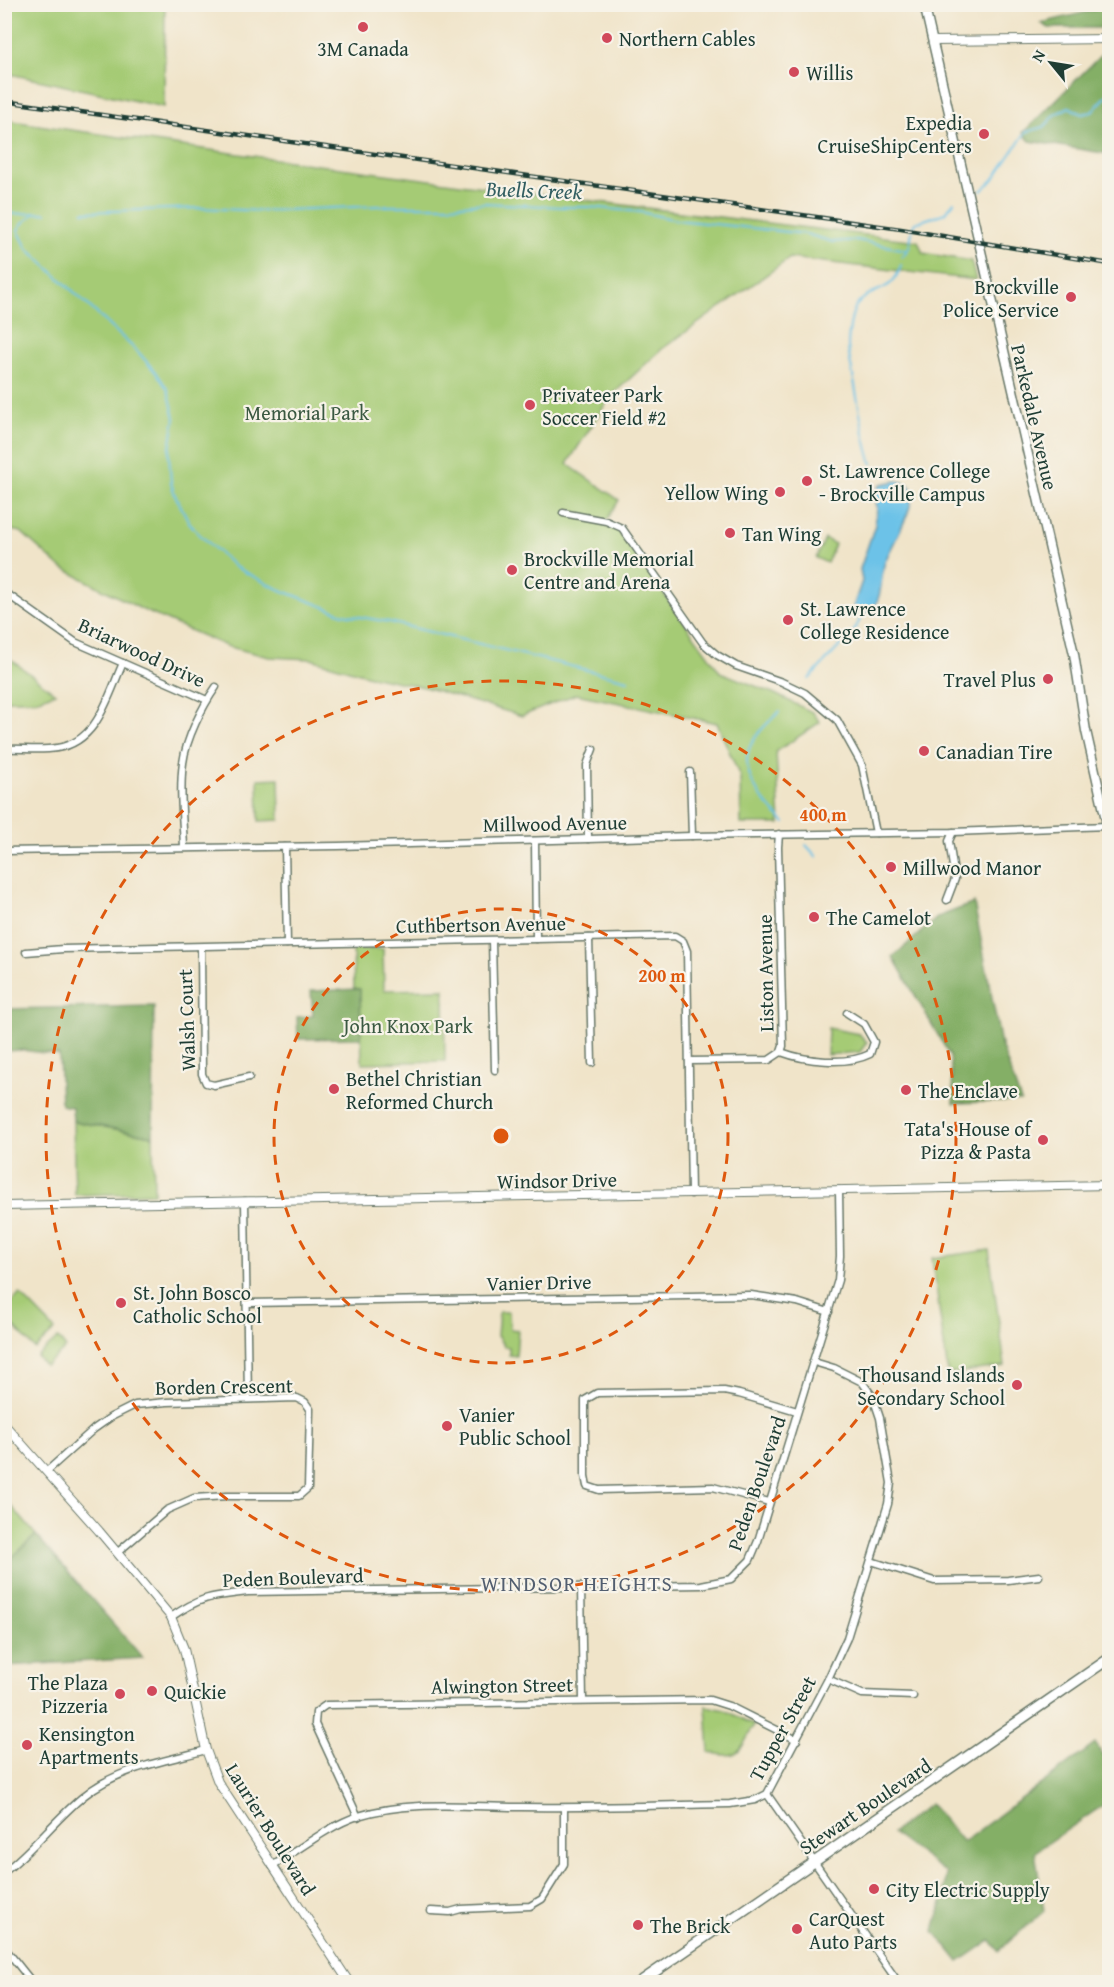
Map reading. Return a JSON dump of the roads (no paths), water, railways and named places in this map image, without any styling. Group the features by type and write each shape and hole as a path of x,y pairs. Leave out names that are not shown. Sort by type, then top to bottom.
{"main road":[{"name":"Parkedale Avenue","path":"924,4 1074,654 1086,731 1110,837"},
{"name":"Stewart Boulevard","path":"640,1983 1110,1658"}],"street":[{"path":"933,41 1110,39"},
{"path":"563,513 606,521 622,528 703,644 736,666 782,682 805,693 837,720 862,765 876,833"},
{"name":"Briarwood Drive","path":"4,595 10,596 75,642 207,700"},
{"path":"4,749 56,748 71,745 85,736 97,721 123,663"},
{"path":"184,847 182,802 183,764 186,748 207,700 216,687"},
{"path":"588,839 587,765 593,748"},
{"path":"690,772 692,836"},
{"name":"Millwood Avenue","path":"4,851 285,847 1107,826"},
{"path":"947,900 955,879 949,841 953,831"},
{"name":"Liston Avenue","path":"689,1061 769,1060 781,1052 783,1046 779,834"},
{"path":"535,841 536,939"},
{"path":"285,847 287,944"},
{"name":"Cuthbertson Avenue","path":"26,952 63,948 675,936 683,941 687,951 691,1194"},
{"path":"589,938 592,1063"},
{"path":"492,941 495,1070"},
{"name":"Walsh Court","path":"201,947 202,1074 206,1083 213,1085 249,1077"},
{"path":"781,1052 807,1060 860,1059 870,1054 874,1042 864,1024 847,1013"},
{"name":"Windsor Drive","path":"4,1206 1110,1185"},
{"name":"Peden Boulevard","path":"171,1617 192,1603 207,1597 248,1592 700,1585 731,1579 750,1560 838,1280 839,1191"},
{"path":"245,1201 248,1399"},
{"name":"Vanier Drive","path":"248,1303 752,1295 797,1302 829,1312"},
{"name":"Tupper Street","path":"272,1866 339,1825 358,1816 379,1812 418,1807 564,1808 730,1804 755,1800 767,1794 797,1740 847,1638 888,1504 891,1483 880,1418 873,1397 862,1382 834,1368 814,1362"},
{"path":"769,1502 713,1487 599,1490 587,1486 585,1400 597,1393 724,1392 739,1394 797,1411"},
{"name":"Borden Crescent","path":"47,1471 94,1429 135,1405 297,1398 305,1402 310,1409 308,1488 299,1496 194,1498 167,1510 118,1552"},
{"name":"Laurier Boulevard","path":"4,1424 118,1552 171,1617 184,1649 206,1750 218,1782 349,1983"},
{"path":"871,1561 934,1581 1008,1580 1039,1576"},
{"path":"580,1587 582,1700"},
{"path":"828,1679 862,1694 913,1696"},
{"name":"Alwington Street","path":"358,1816 315,1724 316,1712 326,1705 710,1700 729,1706 797,1740"},
{"path":"4,1872 28,1853 85,1795 104,1782 124,1773 206,1750"},
{"path":"767,1794 898,1983"},
{"path":"431,1911 450,1912 460,1909 530,1906 542,1899 564,1864 564,1808"},
{"path":"4,1947 32,1983"}],"water":[{"path":"896,481 910,487 912,500 885,562 877,602 863,615 853,607 862,581 860,569 875,525 877,508 875,495 881,484"}],"waterway":[{"name":"Buells Creek","path":"981,191 993,180 1026,132 1044,127 1056,114 1069,107 1082,114 1092,112 1110,92"},
{"name":"Buells Creek","path":"902,257 909,248 915,223 945,213 954,202"},
{"name":"Buells Creek","path":"83,212 200,208 262,211 485,203 590,207 640,212 677,220 806,234 833,242 857,240 906,250"},
{"path":"35,213 18,230 27,248 139,353 168,390 175,418 169,454 171,483 175,495 189,522 198,533 235,567 278,589 343,614 389,622 628,680"},
{"name":"Buells Creek","path":"4,214 46,213"},
{"path":"872,464 849,357 849,331 856,306 862,299 893,281 901,265"},
{"path":"809,679 854,631 863,614"},
{"path":"779,712 755,737 748,752 747,763 754,785 768,806 785,823"},
{"path":"806,845 817,857"}],"railway":[{"path":"4,101 901,229 1110,264"}],"place":[{"name":"3M Canada","path":"363,27"},
{"name":"Northern Cables","path":"607,38"},
{"name":"Willis","path":"794,72"},
{"name":"Expedia CruiseShipCenters","path":"984,134"},
{"name":"Brockville Police Service","path":"1071,297"},
{"name":"Privateer Park Soccer Field #2","path":"530,405"},
{"name":"St. Lawrence College - Brockville Campus","path":"807,481"},
{"name":"Yellow Wing","path":"780,492"},
{"name":"Tan Wing","path":"730,533"},
{"name":"Brockville Memorial Centre and Arena","path":"512,570"},
{"name":"St. Lawrence College Residence","path":"788,620"},
{"name":"Travel Plus","path":"1048,679"},
{"name":"Canadian Tire","path":"924,751"},
{"name":"Millwood Manor","path":"891,867"},
{"name":"The Camelot","path":"814,917"},
{"name":"Bethel Christian Reformed Church","path":"334,1089"},
{"name":"The Enclave","path":"906,1090"},
{"name":"Tata's House of Pizza & Pasta","path":"1043,1140"},
{"name":"St. John Bosco Catholic School","path":"121,1303"},
{"name":"Thousand Islands Secondary School","path":"1017,1385"},
{"name":"Vanier Public School","path":"447,1426"},
{"name":"Quickie","path":"152,1691"},
{"name":"The Plaza Pizzeria","path":"120,1694"},
{"name":"Kensington Apartments","path":"27,1745"},
{"name":"City Electric Supply","path":"874,1889"},
{"name":"The Brick","path":"638,1925"},
{"name":"CarQuest Auto Parts","path":"797,1929"}],"district":[{"name":"WINDSOR HEIGHTS","path":"577,1583"}],"park label":[{"name":"Memorial Park","path":"307,412"},
{"name":"John Knox Park","path":"408,1025"}]}
